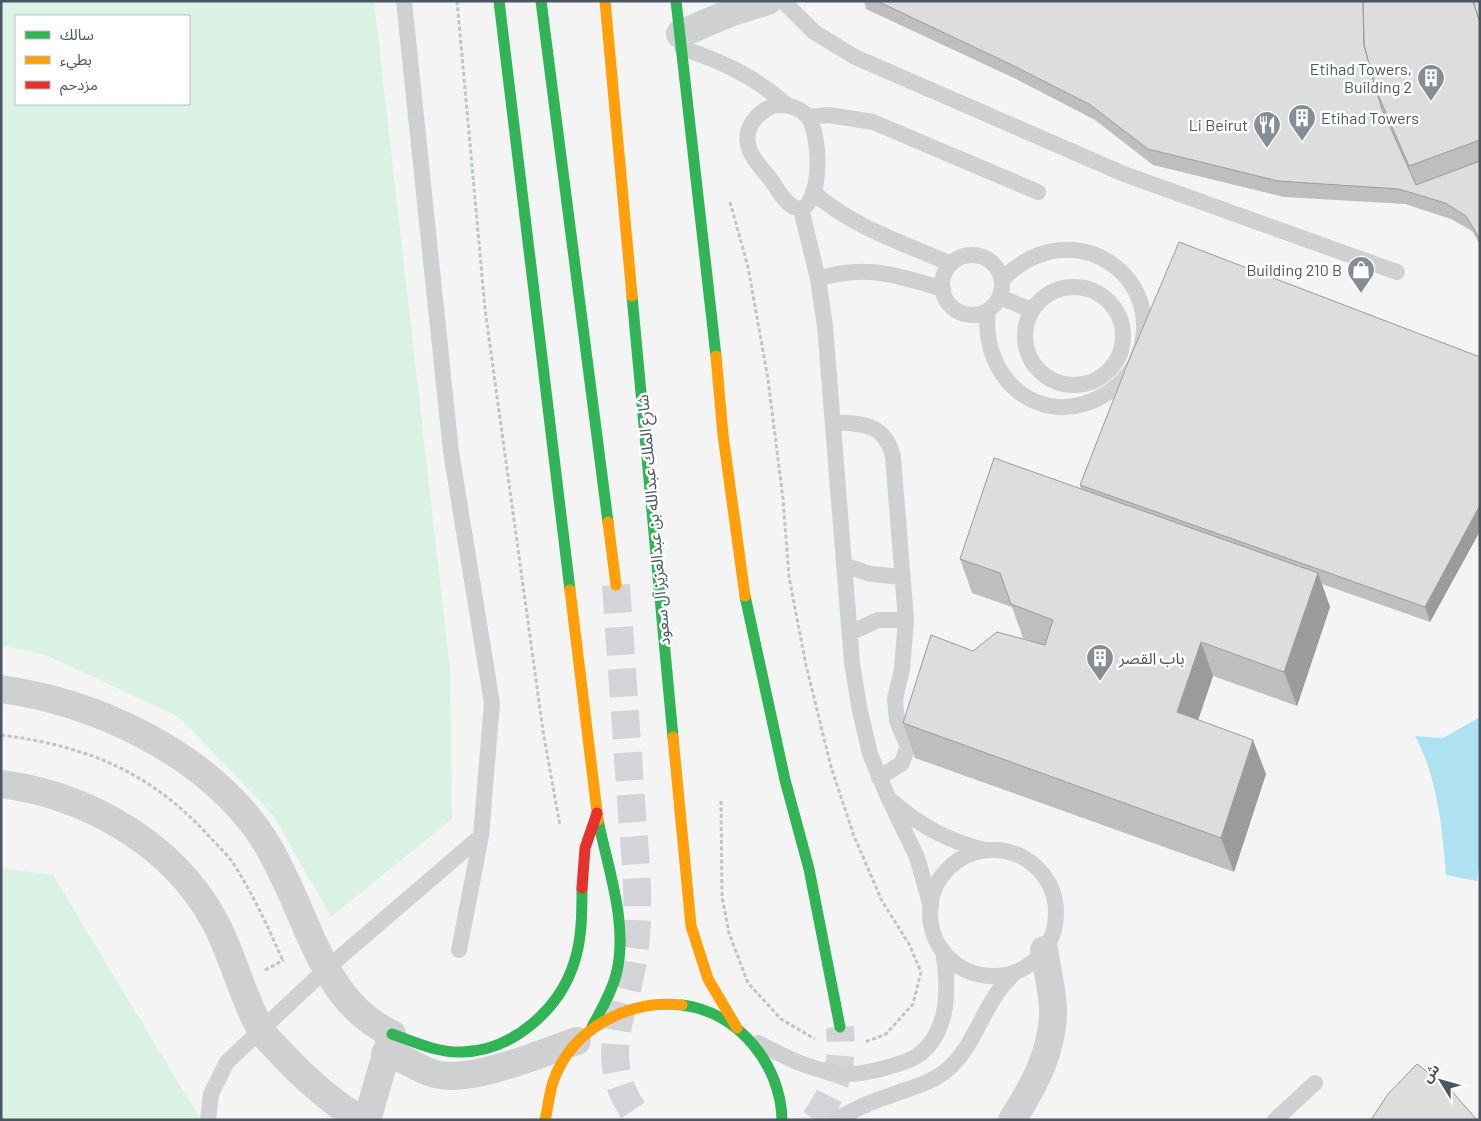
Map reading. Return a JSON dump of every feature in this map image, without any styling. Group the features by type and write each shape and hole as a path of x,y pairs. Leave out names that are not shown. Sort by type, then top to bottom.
{"street":[{"path":"499,1 596,813 618,916 620,945 616,974 606,1002 584,1034 563,1058 554,1077 548,1098 545,1120"},
{"path":"541,1 616,585"},
{"name":"شارع الملك عبدالله بن عبدالعزيز آل سعود","path":"605,1 691,926 697,954 707,980 720,1005 763,1056 773,1074 780,1095 782,1120"},
{"path":"676,1 716,351 723,435 746,600 784,780 809,869 840,1026"},
{"path":"681,41 732,12 768,1"},
{"path":"1,689 70,703 127,726 178,756 224,792 258,829 283,875 320,958 355,1007 374,1024 388,1044 405,1059 424,1070 446,1076 496,1069 584,1034 626,1009 665,1003 703,1010 743,1033"},
{"path":"1,784 60,798 111,819 158,852 188,883 214,920 260,1030 329,1100 360,1120"},
{"path":"388,1044 462,1052 478,1050 518,1033 539,1018 550,1006 568,978 579,946 582,918 581,858 596,813"},
{"path":"1012,1120 1037,1074 1050,1040 1053,1006 1044,950"},
{"path":"367,1120 388,1044"}],"lane":[{"path":"404,1 451,452 492,703 481,836 459,950"},
{"path":"783,1 814,32 855,57 1124,174 1397,272"},
{"path":"681,41 745,74 787,105 799,109 808,117 813,127 817,144 818,161 810,203 801,209 795,208 786,201 750,151 748,140 749,128 755,117 764,109 775,105 787,105"},
{"path":"808,117 829,116 873,122 1038,192"},
{"path":"813,192 834,209 858,224 951,264"},
{"path":"801,209 818,279 825,326 850,633 860,711 870,754 879,778 916,857 931,907"},
{"path":"988,311 986,327 992,358 1009,384 1036,401 1067,407 1097,399 1123,380 1136,360 1143,338 1141,306 1126,278 1102,258 1080,250 1056,249 1026,259 1002,280"},
{"path":"975,255 987,259 997,268 1002,280 1000,297 988,311 976,315 965,314 954,309 946,300 942,288 946,271 951,264 962,257 975,255"},
{"path":"818,279 846,272 874,271 942,288"},
{"path":"1079,286 1093,290 1105,297 1115,307 1121,320 1123,334 1116,361 1101,376 1082,385 1068,385 1054,381 1042,374 1032,364 1026,351 1024,337 1026,323 1031,310 1040,299 1052,291 1065,287 1079,286"},
{"path":"1000,297 1031,310"},
{"path":"833,422 874,428 883,435 890,445 893,457 906,620 905,652 896,694 895,711 908,746 907,756 902,763 879,778"},
{"path":"844,565 870,574 902,577"},
{"path":"850,633 878,620 906,620"},
{"path":"836,1120 858,1107 931,1080 947,1070 970,1042 995,994 1018,971 1032,962 1044,950 1055,924 1054,895 1048,882 1028,860 1015,854 987,850 950,839 932,830 888,797"},
{"path":"208,1120 210,1094 227,1062 260,1030 320,958 481,836"},
{"path":"743,1033 791,1060 836,1074 868,1072 915,1057 934,1038 943,1014 947,983 943,951 931,923 931,907 934,893 948,869 973,853 987,850"},
{"path":"943,951 960,967 983,975 1006,974 1018,971"},
{"path":"1275,1120 1315,1083"}],"path":[{"path":"457,1 485,309 543,731 560,832"},
{"path":"727,192 748,267 768,379 783,499 789,577 808,674 831,767 854,836 882,901 909,944 921,972 913,1004 886,1034 858,1044"},
{"path":"721,801 722,897 728,933 748,983 781,1019 810,1038 818,1040"},
{"path":"240,983 320,958"}],"green space":[{"path":"1,1 374,1 450,669 452,819 331,917 273,815 179,717 46,655 1,645"},
{"path":"1,868 53,875 201,1120 1,1120"}],"water":[{"path":"1480,717 1480,857 1477,881 1446,875 1443,839 1434,786 1423,752 1415,736 1443,738"}],"building":[{"name":"Etihad Towers","path":"877,1 1363,1 1364,45 1376,90 1382,109 1416,185 1480,161 1480,239 1466,216 1445,203 1399,189 1278,181 1148,149 1089,104"},
{"name":"Etihad Towers, Building 2","path":"1363,1 1473,1 1480,23 1480,140 1409,166 1376,90 1364,45"},
{"path":"1473,1 1480,1 1480,21 1477,14"},
{"path":"1179,242 1480,357 1480,505 1425,607 1080,485 1127,365"},
{"name":"باب القصر","path":"994,458 1318,573 1284,672 1201,642 1177,712 1253,740 1221,838 903,723 931,635 973,651 997,632 1045,645 1053,620 1011,604 1000,573 960,559"},
{"path":"1417,1064 1450,1089 1477,1120 1371,1120 1388,1094"}],"tunnel":[{"path":"616,585 636,874 637,929 631,971 616,1035 615,1055 618,1076 625,1097 640,1120"},
{"path":"815,1120 829,1097 837,1076 841,1041 840,1027"}],"traffic: fast":[{"path":"499,1 570,590"},
{"path":"541,1 608,522"},
{"path":"676,1 716,356"},
{"path":"632,296 673,737"},
{"path":"745,596 785,780 809,869 840,1027"},
{"path":"592,1027 606,1002 614,982 619,956 620,937 616,898 598,820"},
{"path":"392,1034 435,1049 462,1052 481,1050 498,1044 515,1036 531,1025 557,997 574,963 580,935 582,888"},
{"path":"682,1005 702,1010 721,1018 753,1044 765,1061 774,1079 780,1099 782,1120"}],"traffic: slow":[{"path":"605,1 632,296"},
{"path":"716,356 723,435 745,596"},
{"path":"608,522 616,585"},
{"path":"570,590 598,820"},
{"path":"673,737 691,926 708,979 737,1028"},
{"path":"545,1120 553,1082 561,1063 587,1033 604,1021 642,1007 662,1004 682,1005"}],"traffic: jam":[{"path":"582,888 585,848 597,813"}],"place":[{"name":"Etihad Towers, Building 2","path":"1431,102"},
{"name":"Etihad Towers","path":"1302,142"},
{"name":"Li Beirut","path":"1267,149"},
{"name":"Building 210 B","path":"1361,294"},
{"name":"باب القصر","path":"1100,682"}]}
